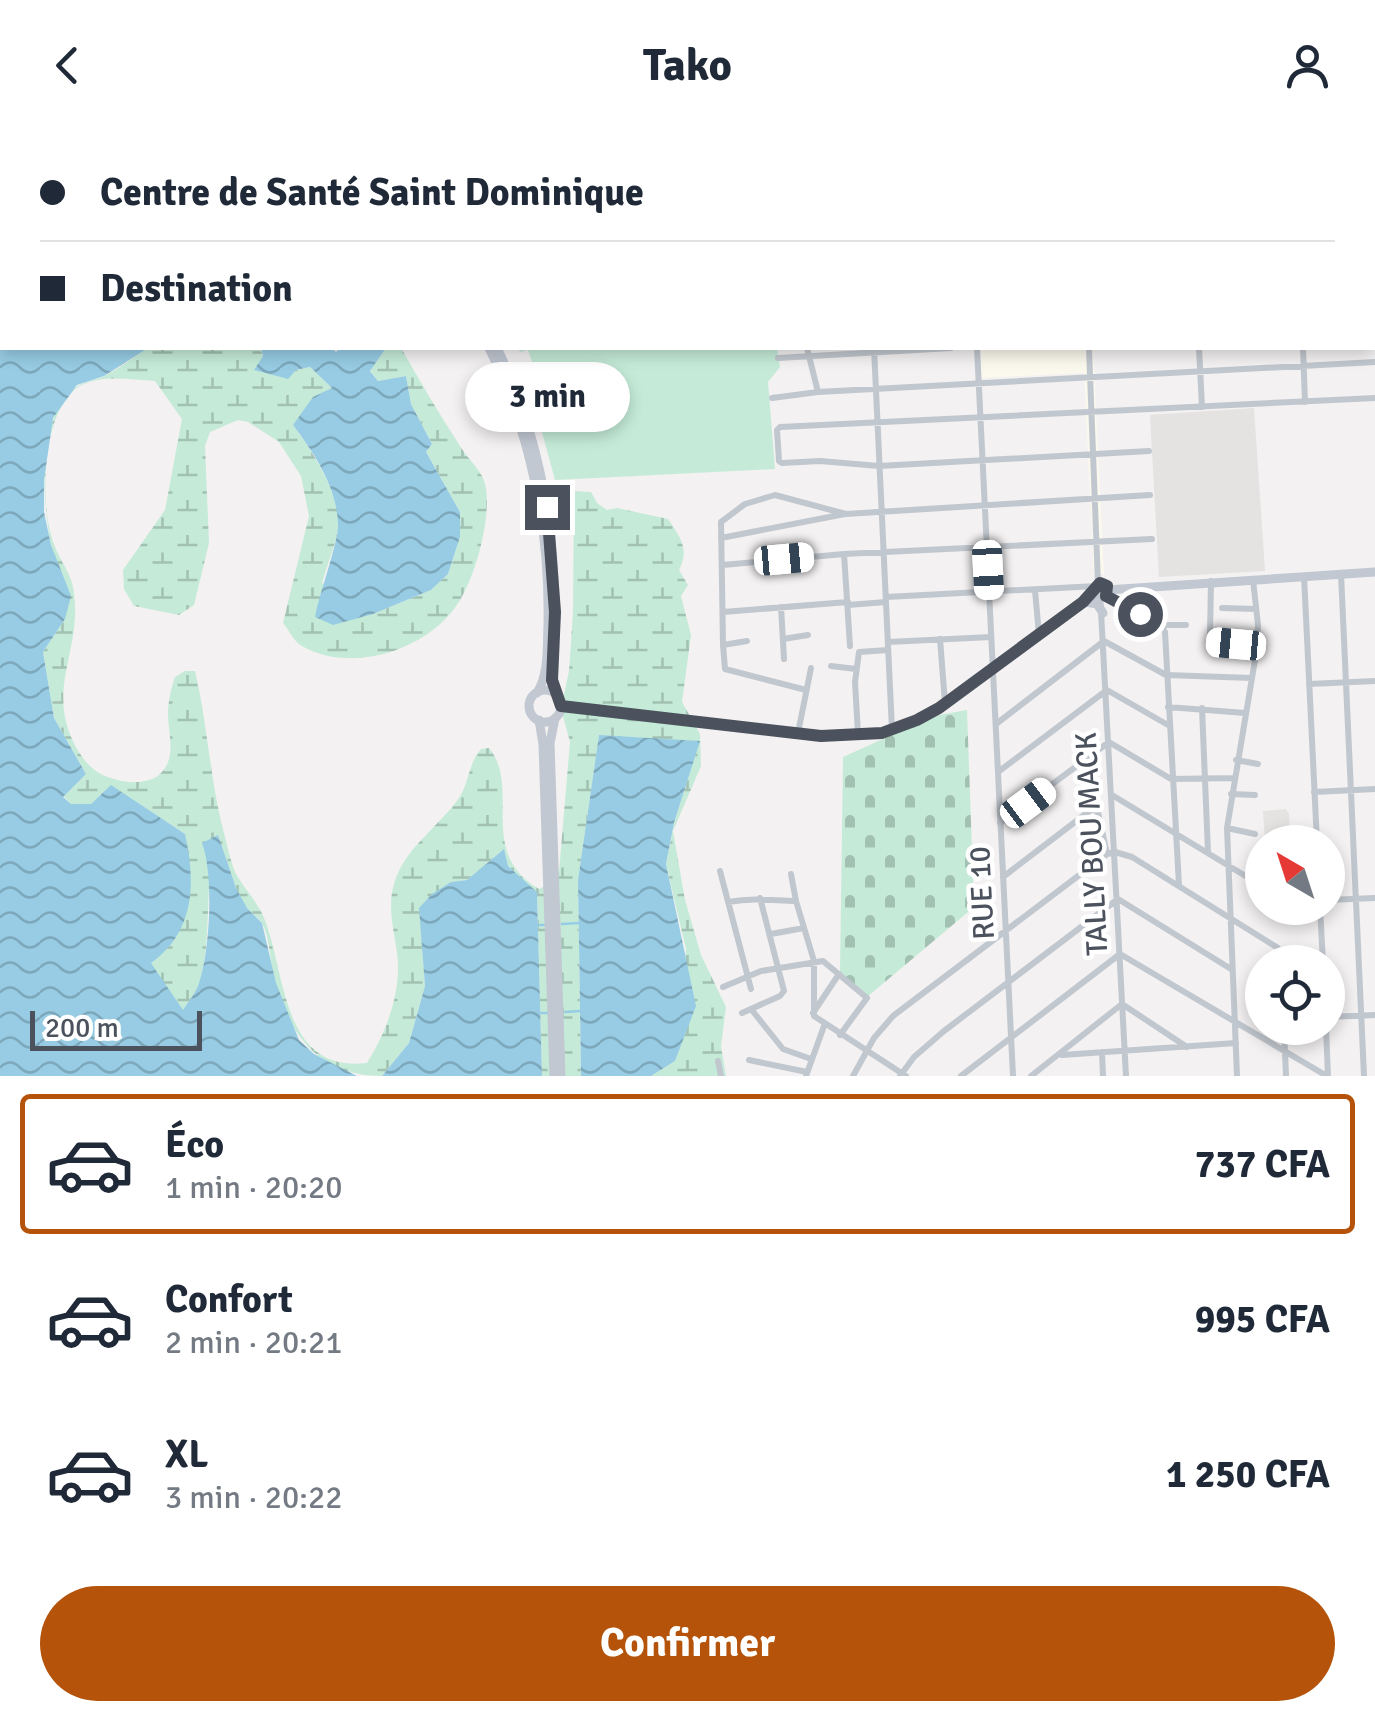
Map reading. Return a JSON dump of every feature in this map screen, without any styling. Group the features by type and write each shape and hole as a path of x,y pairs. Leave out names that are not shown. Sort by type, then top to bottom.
{"main road":[{"path":"490,350 532,466 548,582 544,678 530,708 539,720 543,739 557,1076"},
{"path":"497,350 521,404 547,507 554,571 552,680 561,706 550,743 557,1076"},
{"path":"561,706 798,733 858,736 892,730 945,703 1103,589 1375,572"},
{"path":"1084,601 1098,604 1103,611"},
{"path":"536,693 546,690 556,694"},
{"path":"539,720 555,718"}],"street":[{"path":"778,358 808,351 874,350 892,730"},
{"name":"RUE 10","path":"977,350 1013,1076"},
{"name":"TALLY BOU MACK","path":"1089,350 1112,794 1111,854 1118,899 1126,1076"},
{"path":"1199,350 1202,407"},
{"path":"1302,350 1305,402"},
{"path":"808,351 818,392"},
{"path":"772,398 818,392 1375,362"},
{"path":"1149,451 879,466 780,462 778,430 1375,398"},
{"path":"806,690 728,671 724,666 721,522 744,504 775,495 846,514"},
{"path":"720,538 882,510 1150,495"},
{"path":"723,565 844,554 1152,539"},
{"path":"844,554 850,646"},
{"path":"1341,574 1364,1076"},
{"path":"1304,576 1316,825"},
{"path":"1238,1076 1227,828 1257,646 1253,578"},
{"path":"1210,634 1211,581"},
{"path":"723,612 989,592 1103,589 1161,625 1165,632 1179,886"},
{"path":"1035,590 1038,635"},
{"path":"781,608 784,659"},
{"path":"1222,608 1256,609"},
{"path":"1161,625 1186,625"},
{"path":"782,639 808,635"},
{"path":"858,736 856,669 860,651 940,639 992,637"},
{"path":"940,639 945,703"},
{"path":"724,644 747,641"},
{"path":"996,724 1104,642 1166,676 1252,678"},
{"path":"1216,642 1257,646"},
{"path":"831,666 856,669"},
{"path":"798,733 811,668"},
{"path":"1309,684 1375,681"},
{"path":"998,772 1107,690 1169,725"},
{"path":"1168,707 1245,713"},
{"path":"1202,708 1208,852"},
{"path":"1000,823 1109,742 1171,780 1234,778"},
{"path":"1236,760 1258,764"},
{"path":"1314,792 1375,789"},
{"path":"1112,794 1245,874"},
{"path":"1232,794 1255,795"},
{"path":"1003,876 1092,808 1098,812 1111,854"},
{"path":"1227,828 1245,832"},
{"path":"853,1076 865,1052 893,1016 1111,854 1132,857 1274,945"},
{"path":"720,871 751,989"},
{"path":"792,874 814,960 813,1013 824,1026 903,1075 927,1044 1118,899 1232,970"},
{"path":"728,902 760,897 796,901"},
{"path":"760,897 783,993 747,1011 783,1049 811,1059"},
{"path":"1345,899 1375,898"},
{"path":"771,934 804,928"},
{"path":"960,1076 1120,954 1328,1076"},
{"path":"723,987 779,967 814,960 828,964 868,998 840,1035"},
{"path":"813,1013 839,974"},
{"path":"1030,1076 1122,1004 1186,1047"},
{"path":"1345,1016 1375,1015"},
{"path":"749,1060 806,1074 824,1026"},
{"path":"1059,1055 1236,1043"},
{"path":"1285,1045 1286,1076"},
{"path":"1327,1045 1328,1076"},
{"path":"1102,1052 1103,1076"},
{"path":"718,1060 721,1076"}],"shaded area":[{"path":"980,350 1082,350 1083,355 1083,350 1093,350 1104,574 1094,576 1084,373 981,378"},
{"path":"1254,408 1265,571 1159,577 1150,415"},
{"path":"1286,809 1289,825 1264,825 1263,811"}],"green space":[{"path":"145,350 261,350 263,356 255,369 310,367 333,389 293,425 317,461 336,504 338,531 322,583 373,614 431,590 448,574 460,537 460,512 426,452 432,444 411,404 406,376 378,381 370,370 385,350 402,350 485,484 484,531 461,598 440,624 404,647 384,654 342,658 299,644 283,623 309,516 301,476 279,442 238,420 210,432 205,446 209,543 194,605 179,615 134,606 124,589 123,570 165,510 182,419 155,381 98,380 80,386 68,397 77,387 108,374"},
{"path":"528,350 777,350 780,367 768,382 775,469 555,480 540,425 551,419"},
{"path":"67,398 51,436 45,484 45,466 48,436"},
{"path":"45,484 49,527 74,593 64,708 77,749 89,765 111,778 128,782 152,779 169,760 168,709 175,677 195,671 227,846 234,870 264,919 293,1019 304,1039 319,1054 340,1062 367,1063 381,1038 397,982 391,910 394,884 406,859 459,798 481,749 489,748 498,764 509,857 520,874 539,889 559,872 570,742 561,709 569,671 573,612 574,491 591,492 607,510 617,508 668,519 684,549 679,570 688,585 681,596 691,635 682,702 700,734 701,766 673,831 685,900 701,955 726,1007 721,1046 726,1076 651,1076 675,1061 686,949 666,864 674,824 699,742 599,736 578,880 581,1076 542,1076 537,893 508,866 503,850 467,880 451,882 420,908 425,986 409,1043 382,1076 341,1069 324,1060 298,1034 280,997 265,929 241,899 218,835 210,872 203,966 198,987 183,1011 150,963 185,834 111,786 91,804 71,804 63,796 86,774 54,718 43,652 65,619 49,532"},
{"path":"967,710 974,907 867,997 840,973 843,757 934,716"}],"water":[{"path":"0,350 145,350 104,376 77,385 53,418 44,480 44,512 51,545 71,596 65,619 43,652 54,718 86,774 63,797 71,804 91,804 111,785 185,834 191,870 189,905 176,937 151,963 183,1010 198,987 206,952 209,893 202,843 218,835 236,888 247,908 262,923 276,983 299,1040 314,1054 357,1076 0,1076"},
{"path":"262,350 385,350 370,371 378,381 406,376 411,404 432,444 426,452 460,512 460,537 448,574 431,590 373,614 333,625 315,617 335,542 337,510 323,471 293,425 313,397 332,388 310,367 296,370 288,379 254,370 263,356"},
{"path":"599,735 700,741 674,823 666,864 696,1006 675,1061 651,1076 581,1076 578,880"},
{"path":"504,849 508,866 537,892 542,1076 382,1076 409,1043 425,986 419,908 451,882 467,880"}],"waterway":[{"path":"562,924 579,923"},
{"path":"538,925 544,925"},
{"path":"565,1012 580,1011"},
{"path":"540,1013 547,1013"}],"route":[{"path":"547,507 555,612 552,680 561,706 821,736 865,736 892,730 939,708 1083,602 1100,583 1107,586 1106,596 1140,614"}]}
